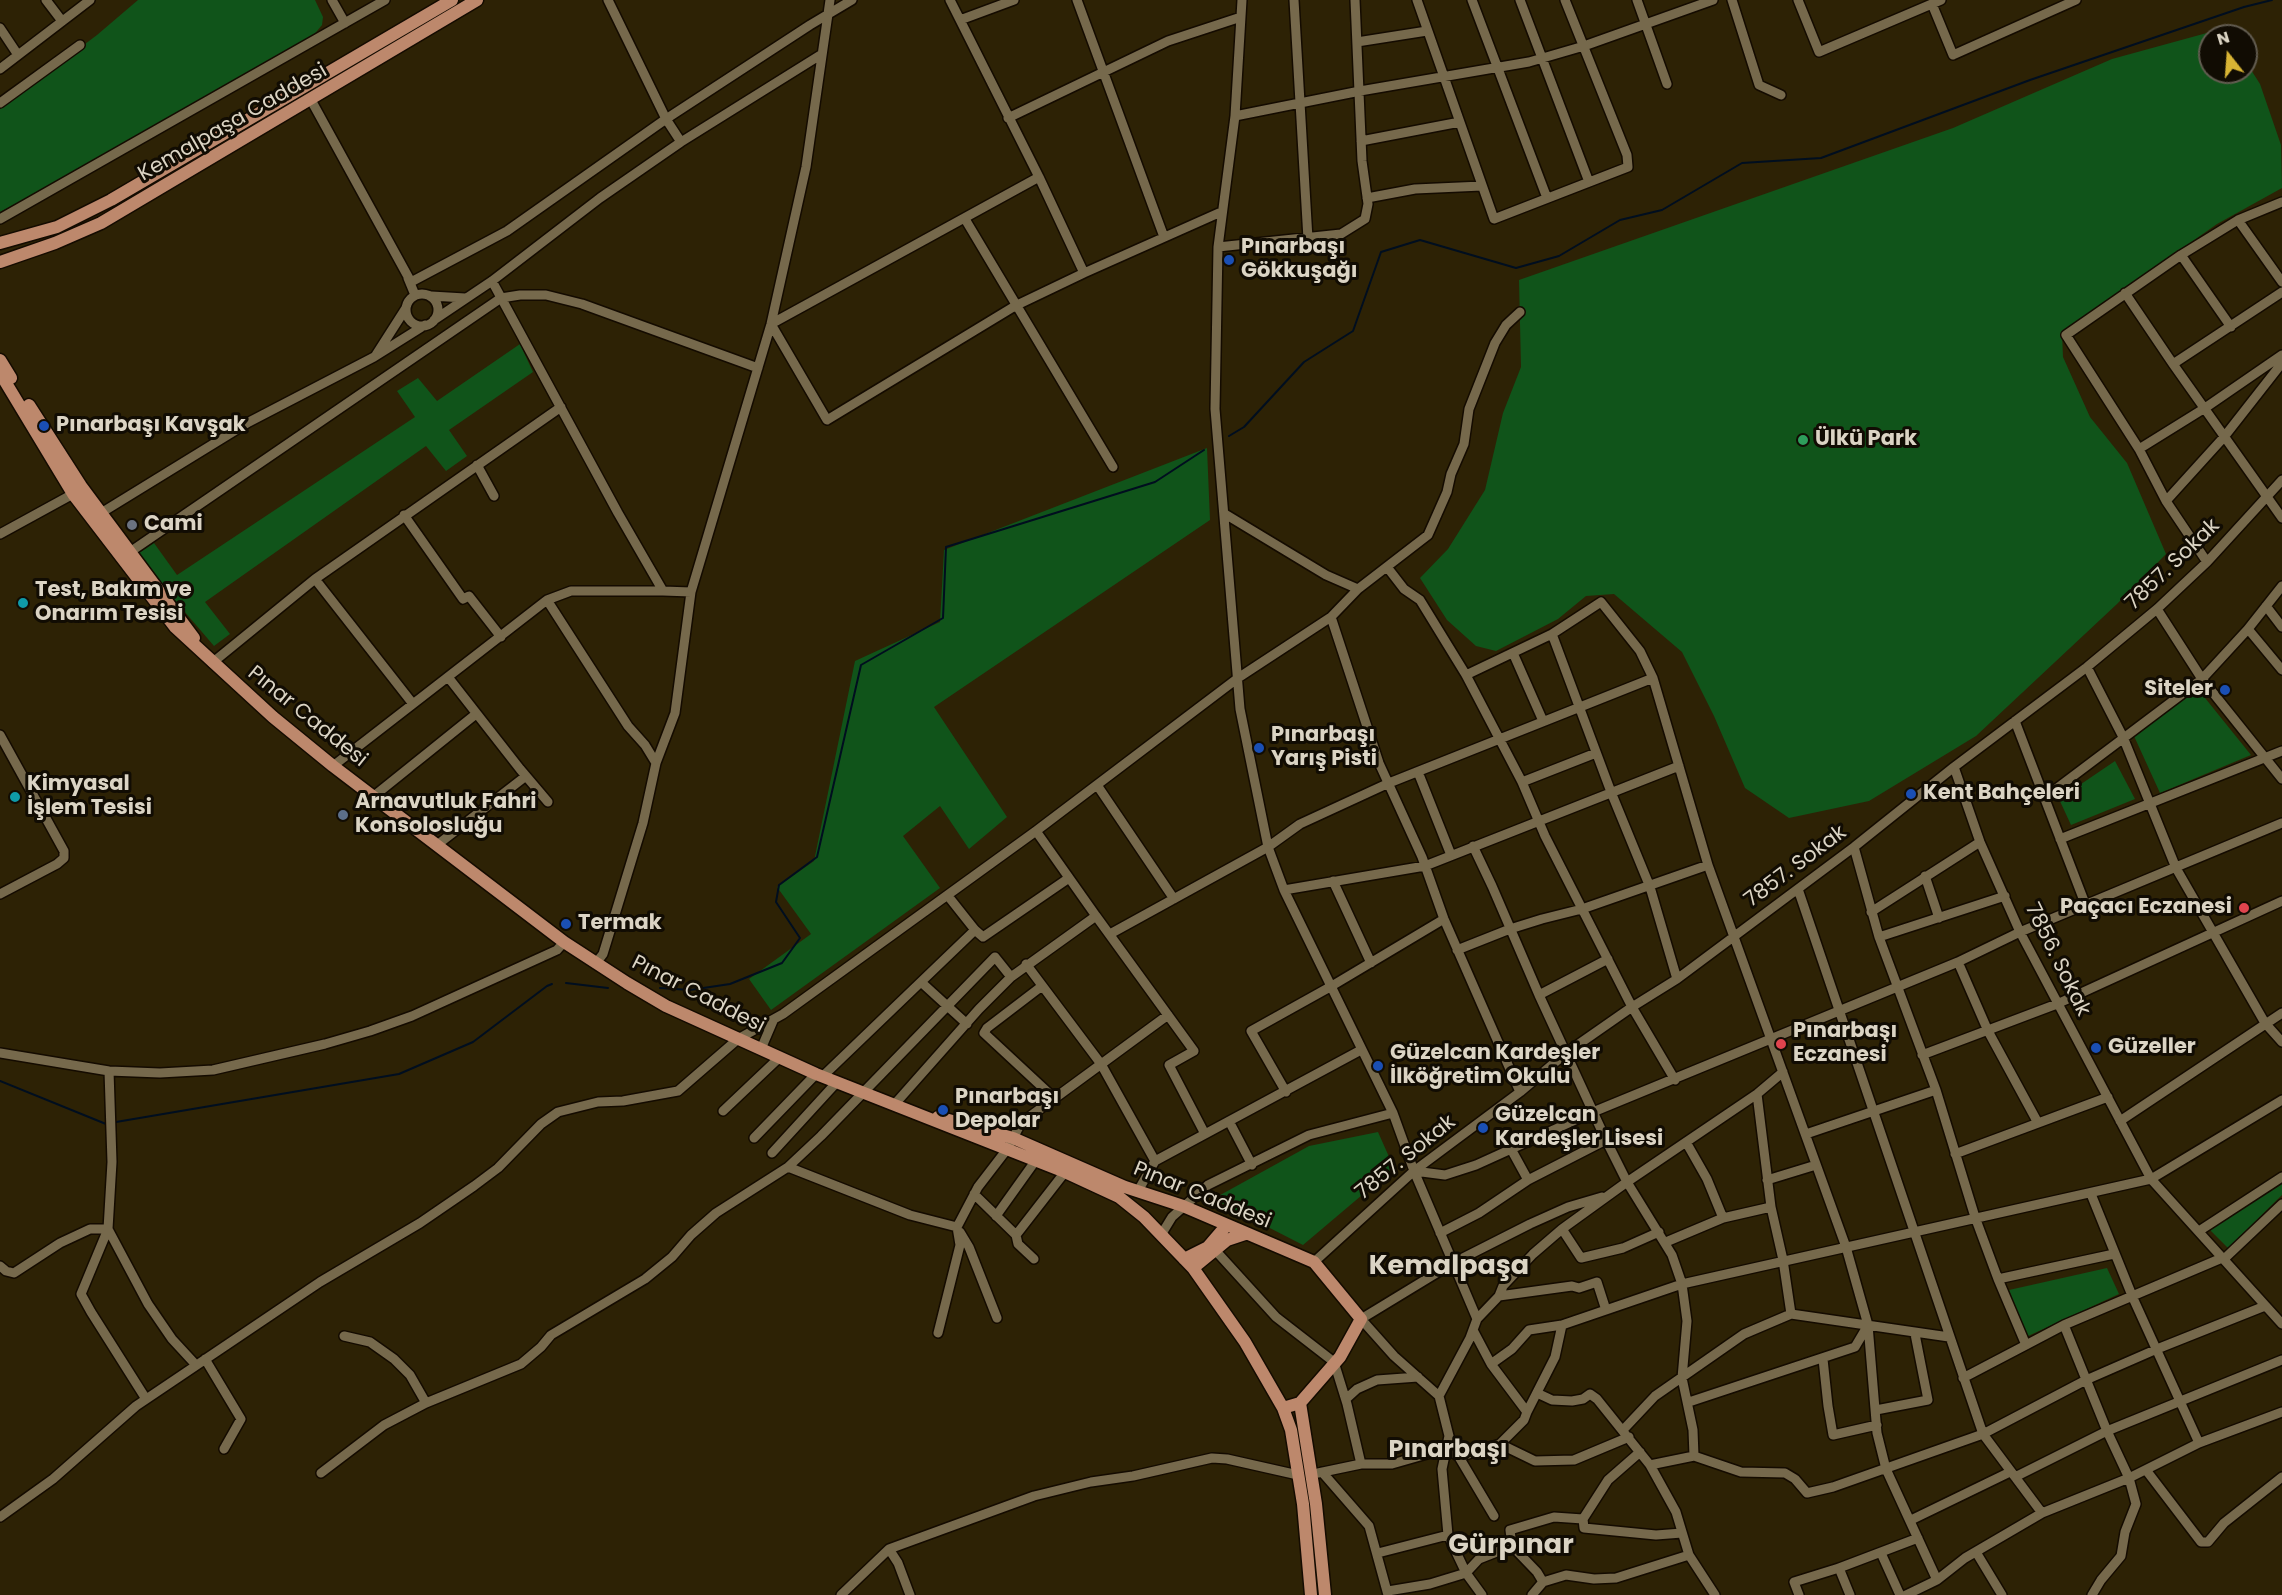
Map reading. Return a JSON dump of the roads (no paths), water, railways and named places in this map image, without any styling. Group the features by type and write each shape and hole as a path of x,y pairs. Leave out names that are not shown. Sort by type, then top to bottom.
{"main road":[{"name":"Kemalpaşa Caddesi","path":"0,243 57,226 111,200 452,0"},
{"name":"Kemalpaşa Caddesi","path":"0,262 55,243 100,223 477,0"},
{"name":"Pınar Caddesi","path":"0,360 81,486 212,663"},
{"name":"Pınar Caddesi","path":"0,373 73,494 175,627 273,717 333,766 564,942 666,1006 738,1040 957,1131 1010,1143 1127,1192"},
{"name":"Pınar Caddesi","path":"1010,1143 1036,1160 1065,1173 1183,1206 1314,1262 1361,1319"},
{"path":"1127,1192 1144,1217 1188,1264 1245,1342 1283,1408 1291,1430 1298,1475 1311,1595"},
{"path":"1188,1264 1208,1247 1226,1226"},
{"path":"1188,1264 1215,1250 1227,1240 1245,1234"},
{"path":"1283,1408 1300,1403 1340,1357 1361,1319"},
{"path":"1300,1403 1317,1473 1325,1595"}],"street":[{"path":"46,0 62,21"},
{"path":"0,69 90,0"},
{"path":"332,0 345,22"},
{"path":"0,219 386,0"},
{"path":"608,0 666,119 681,142"},
{"path":"596,963 603,954 643,823 656,763 675,712 691,592 771,324 806,167 830,0"},
{"path":"411,282 507,231 666,119 852,0"},
{"path":"950,0 1040,177 1084,273"},
{"path":"960,20 1014,0"},
{"path":"1077,0 1101,72 1164,237"},
{"path":"1242,0 1235,116 1218,247 1215,409 1240,710 1268,847 1284,890 1393,1113 1414,1171 1477,1319"},
{"path":"1294,0 1308,239"},
{"path":"1218,247 1341,234 1365,219 1367,198 1362,161 1354,0"},
{"path":"1417,0 1494,219 1628,167 1628,155 1565,0"},
{"path":"1472,0 1547,198"},
{"path":"1520,0 1540,59 1589,182"},
{"path":"1637,0 1667,84"},
{"path":"1235,116 1360,91 1497,69 1540,59 1584,46 1713,0"},
{"path":"1732,0 1759,84 1781,95"},
{"path":"1798,0 1819,52 1935,2 1953,55 2076,0"},
{"path":"1008,118 1168,41 1241,16"},
{"path":"0,28 18,55"},
{"path":"1357,42 1427,31"},
{"path":"0,104 80,45"},
{"path":"101,513 249,422 374,357 429,323 492,281 600,198 681,142 822,54"},
{"path":"311,100 411,282 415,295"},
{"path":"1361,141 1460,122"},
{"path":"771,324 1040,177"},
{"path":"1367,198 1415,189 1482,186"},
{"path":"2207,562 2166,501 2139,449 2066,334 2181,255 2238,220 2282,202"},
{"path":"771,324 827,420 1015,306 1221,212"},
{"path":"964,219 1113,467"},
{"path":"2238,220 2282,282"},
{"path":"2181,255 2232,327"},
{"path":"492,281 663,591"},
{"path":"2172,364 2232,327 2282,292"},
{"path":"2126,293 2172,364 2282,518"},
{"path":"130,552 501,298 520,294 546,295 582,304 758,368"},
{"path":"374,357 415,295 465,298"},
{"path":"406,308 411,321 429,323 437,316 438,305 431,296"},
{"path":"0,1516 53,1479 117,1420 196,1365 320,1282 420,1223 474,1186 498,1168 541,1124 558,1112 598,1102 623,1101 678,1091 738,1040 773,1021 948,896 1238,678 1331,617 1358,589 1428,535 1447,492 1451,474 1464,444 1469,409 1495,343 1506,325 1520,312"},
{"path":"2139,449 2205,408 2282,355"},
{"path":"2166,501 2224,437 2282,363"},
{"path":"212,663 315,579 404,514 561,407"},
{"path":"477,465 494,496"},
{"name":"7857. Sokak","path":"1314,1262 1414,1171 1520,1092 1566,1053 1677,979 1854,847 1954,767 2087,667 2157,609 2207,562 2282,480"},
{"path":"0,534 73,494"},
{"path":"404,514 463,599 469,596 501,637"},
{"path":"1225,514 1326,575 1358,589"},
{"path":"1387,567 1404,589 1420,600 1466,675 1522,782 1538,821 1632,1007 1675,1080"},
{"path":"315,579 413,704"},
{"path":"2044,798 2202,679 2282,586"},
{"path":"333,766 548,600 571,591 691,592"},
{"path":"548,600 628,726 645,745 656,763"},
{"path":"1466,675 1552,634 1601,602 1640,651 1653,678 1708,865 1846,1247 1868,1325 1877,1425 1886,1469 1937,1580"},
{"path":"2266,606 2282,627"},
{"path":"2157,609 2202,679 2282,779"},
{"path":"1331,617 1378,763 1425,866 1457,950 1520,1092"},
{"path":"2248,628 2282,670"},
{"path":"1552,634 1611,792 1650,887 1677,979"},
{"path":"1513,653 1544,721"},
{"path":"2087,667 2123,737 2176,868 2211,933 2265,1023 2282,1042"},
{"path":"448,677 548,802"},
{"path":"1110,934 1268,847 1300,824 1389,783 1653,678"},
{"path":"374,796 476,714"},
{"path":"2015,721 2086,906"},
{"path":"0,735 64,851 64,858 57,864 0,894"},
{"path":"2060,839 2282,751"},
{"path":"1522,782 1596,753"},
{"path":"1284,890 1425,866 1679,766"},
{"name":"7856. Sokak","path":"1954,767 1980,842 2006,896 2020,932 2151,1179 2282,1324"},
{"path":"1418,772 1451,855"},
{"path":"437,845 526,776"},
{"path":"1097,785 1174,899"},
{"path":"1414,1171 1445,1175 1511,1149 1593,1112 1958,962 2020,932 2282,823"},
{"path":"1036,831 1194,1051 1169,1065 1205,1134"},
{"path":"1871,912 1980,842"},
{"path":"1473,846 1626,1182 1666,1242 1672,1255 1682,1284 1687,1321 1682,1378 1689,1402 1694,1456"},
{"path":"1854,847 1879,937 1936,1090 1975,1217 2026,1345"},
{"path":"1457,950 1510,929 1582,909 1708,865"},
{"path":"1925,876 1939,918"},
{"path":"948,896 975,930 984,937 1069,878"},
{"path":"1333,881 1371,963"},
{"path":"1798,889 1983,1434 2042,1513"},
{"path":"1879,937 2006,896"},
{"path":"1922,1055 2058,1004 2282,901"},
{"path":"898,1107 979,1009 1011,977 1026,964 1096,916"},
{"path":"1286,1092 1251,1031 1444,919"},
{"path":"754,1138 975,930"},
{"path":"0,1053 109,1071 160,1073 213,1070 263,1060 370,1031 412,1016 558,950 564,942"},
{"path":"321,1473 384,1425 426,1403 521,1364 551,1335 645,1279 672,1257 691,1235 716,1213 788,1167 995,957 1011,977"},
{"path":"1539,995 1608,959"},
{"path":"1958,962 1988,1030 2038,1123"},
{"path":"1026,964 1101,1064 1155,1161"},
{"path":"921,982 967,1024"},
{"path":"1042,986 987,1028 984,1033 1054,1098"},
{"path":"2120,1121 2282,1013"},
{"path":"938,1333 960,1245 957,1227 974,1194 1022,1123 1168,1015"},
{"path":"761,1049 773,1021"},
{"path":"1127,1192 1155,1161 1362,1050"},
{"path":"723,1111 780,1057"},
{"path":"109,1071 112,1162 108,1229 81,1294 146,1400"},
{"path":"1482,1595 1466,1573 1448,1535 1442,1468 1449,1436 1439,1396 1477,1319 1499,1296 1503,1286 1533,1254 1562,1229 1626,1182 1757,1094 1783,1072"},
{"path":"772,1153 837,1082"},
{"path":"1806,1134 1936,1090"},
{"path":"1757,1094 1771,1208 1783,1260 1791,1314"},
{"path":"1955,1154 2108,1097"},
{"path":"1491,1364 1512,1349 1529,1330 1562,1325 1682,1284 2151,1179 2282,1100"},
{"path":"1161,1235 1165,1226 1183,1206 1208,1185 1309,1135 1393,1113"},
{"path":"1229,1121 1252,1165"},
{"path":"1440,1233 1479,1213 1528,1180 1606,1140"},
{"path":"1686,1142 1707,1179 1723,1218"},
{"path":"1511,1149 1528,1180"},
{"path":"996,1216 1036,1160"},
{"path":"1767,1180 1816,1165"},
{"path":"788,1167 910,1215 957,1227 969,1247 997,1318"},
{"path":"1016,1235 1065,1173"},
{"path":"2199,1231 2282,1177"},
{"path":"974,1194 1016,1235 1018,1244 1034,1259"},
{"path":"1361,1319 1453,1263 1530,1224 1568,1207 1610,1194"},
{"path":"2091,1194 2133,1298 2199,1443"},
{"path":"1666,1242 1723,1218 1771,1208"},
{"path":"1963,1378 2064,1325 2223,1259 2280,1210"},
{"path":"0,1266 14,1273 60,1243 90,1229 108,1229"},
{"path":"108,1229 148,1304 172,1340 196,1365"},
{"path":"1562,1229 1581,1258 1623,1248 1659,1232"},
{"path":"1215,1250 1276,1317 1334,1362 1346,1399 1361,1464"},
{"path":"1998,1279 2114,1254"},
{"path":"1499,1296 1572,1286 1579,1288 1598,1282 1606,1310"},
{"path":"1650,1465 1694,1456 1741,1472 1785,1473 1807,1493 1886,1469 1983,1434 2086,1380 2265,1306"},
{"path":"1500,1444 1535,1461 1574,1460 1626,1434 1655,1396 1744,1334 1791,1314 1950,1338"},
{"name":"Pınar Caddesi","path":"1361,1319 1394,1356 1439,1396"},
{"path":"1459,1457 1500,1444 1524,1420 1555,1357 1562,1325"},
{"path":"1689,1402 1855,1347 1868,1325"},
{"path":"2064,1325 2129,1478 2136,1504 2125,1532 2121,1556 2092,1595"},
{"path":"1473,1330 1491,1364 1527,1412"},
{"path":"1876,1410 1928,1400 1915,1334"},
{"path":"344,1336 370,1342 394,1359 410,1375 426,1403"},
{"path":"205,1359 241,1419 224,1449"},
{"path":"1823,1359 1833,1435 1877,1425"},
{"path":"1911,1520 2108,1431 2282,1360"},
{"path":"1346,1399 1357,1389 1377,1380 1418,1377"},
{"path":"1538,1394 1552,1400 1572,1401 1583,1399 1590,1394 1626,1434 1650,1465 1676,1512 1689,1555 1715,1595"},
{"path":"1906,1595 1937,1580 1976,1552 2042,1513 2129,1478 2199,1443 2282,1412"},
{"path":"1448,1448 1459,1457 1494,1516"},
{"path":"1317,1473 1361,1464 1392,1464 1448,1448"},
{"path":"1640,1452 1608,1480 1583,1519 1584,1528 1656,1535 1682,1533"},
{"path":"841,1595 876,1564 889,1549 1034,1496 1212,1458 1227,1459 1298,1475"},
{"path":"2146,1470 2200,1542 2208,1542 2224,1523 2282,1477"},
{"path":"1317,1473 1369,1526 1388,1593 1466,1573 1479,1559 1512,1546"},
{"path":"1544,1582 1512,1546 1510,1530 1554,1517 1583,1519"},
{"path":"1378,1553 1448,1535"},
{"path":"1798,1595 1794,1582 1839,1568 1918,1538"},
{"path":"889,1549 898,1563 910,1595"},
{"path":"1976,1552 2001,1595"},
{"path":"1881,1553 1900,1595"},
{"path":"1532,1595 1544,1582 1566,1575 1594,1579 1616,1578 1689,1555"},
{"path":"1839,1568 1850,1595"}],"waterway":[{"path":"1229,436 1244,427 1304,362 1353,331 1381,252 1420,240 1516,268 1559,256 1620,220 1662,210 1742,163 1821,158 2030,80 2244,7 2272,0"},
{"path":"660,988 690,990 730,984 782,963 800,938 776,902 779,885 817,857 861,665 943,618 946,547 1155,482 1204,450"},
{"path":"566,983 608,988"},
{"path":"116,1122 399,1074 473,1042 552,984"},
{"path":"0,1081 106,1124"}],"place":[{"name":"Pınarbaşı Gökkuşağı","path":"1229,260"},
{"name":"Pınarbaşı Kavşak","path":"44,426"},
{"name":"Ülkü Park","path":"1803,440"},
{"name":"Cami","path":"132,525"},
{"name":"Test, Bakım ve Onarım Tesisi","path":"23,603"},
{"name":"Siteler","path":"2225,690"},
{"name":"Pınarbaşı Yarış Pisti","path":"1259,748"},
{"name":"Kent Bahçeleri","path":"1911,794"},
{"name":"Kimyasal İşlem Tesisi","path":"15,797"},
{"name":"Arnavutluk Fahri Konsolosluğu","path":"343,815"},
{"name":"Paçacı Eczanesi","path":"2244,908"},
{"name":"Termak","path":"566,924"},
{"name":"Pınarbaşı Eczanesi","path":"1781,1044"},
{"name":"Güzeller","path":"2096,1048"},
{"name":"Güzelcan Kardeşler İlköğretim Okulu","path":"1378,1066"},
{"name":"Pınarbaşı Depolar","path":"943,1110"},
{"name":"Güzelcan Kardeşler Lisesi","path":"1483,1128"}],"district":[{"name":"Kemalpaşa","path":"1449,1267"},
{"name":"Pınarbaşı","path":"1448,1451"},
{"name":"Gürpınar","path":"1511,1546"}]}
